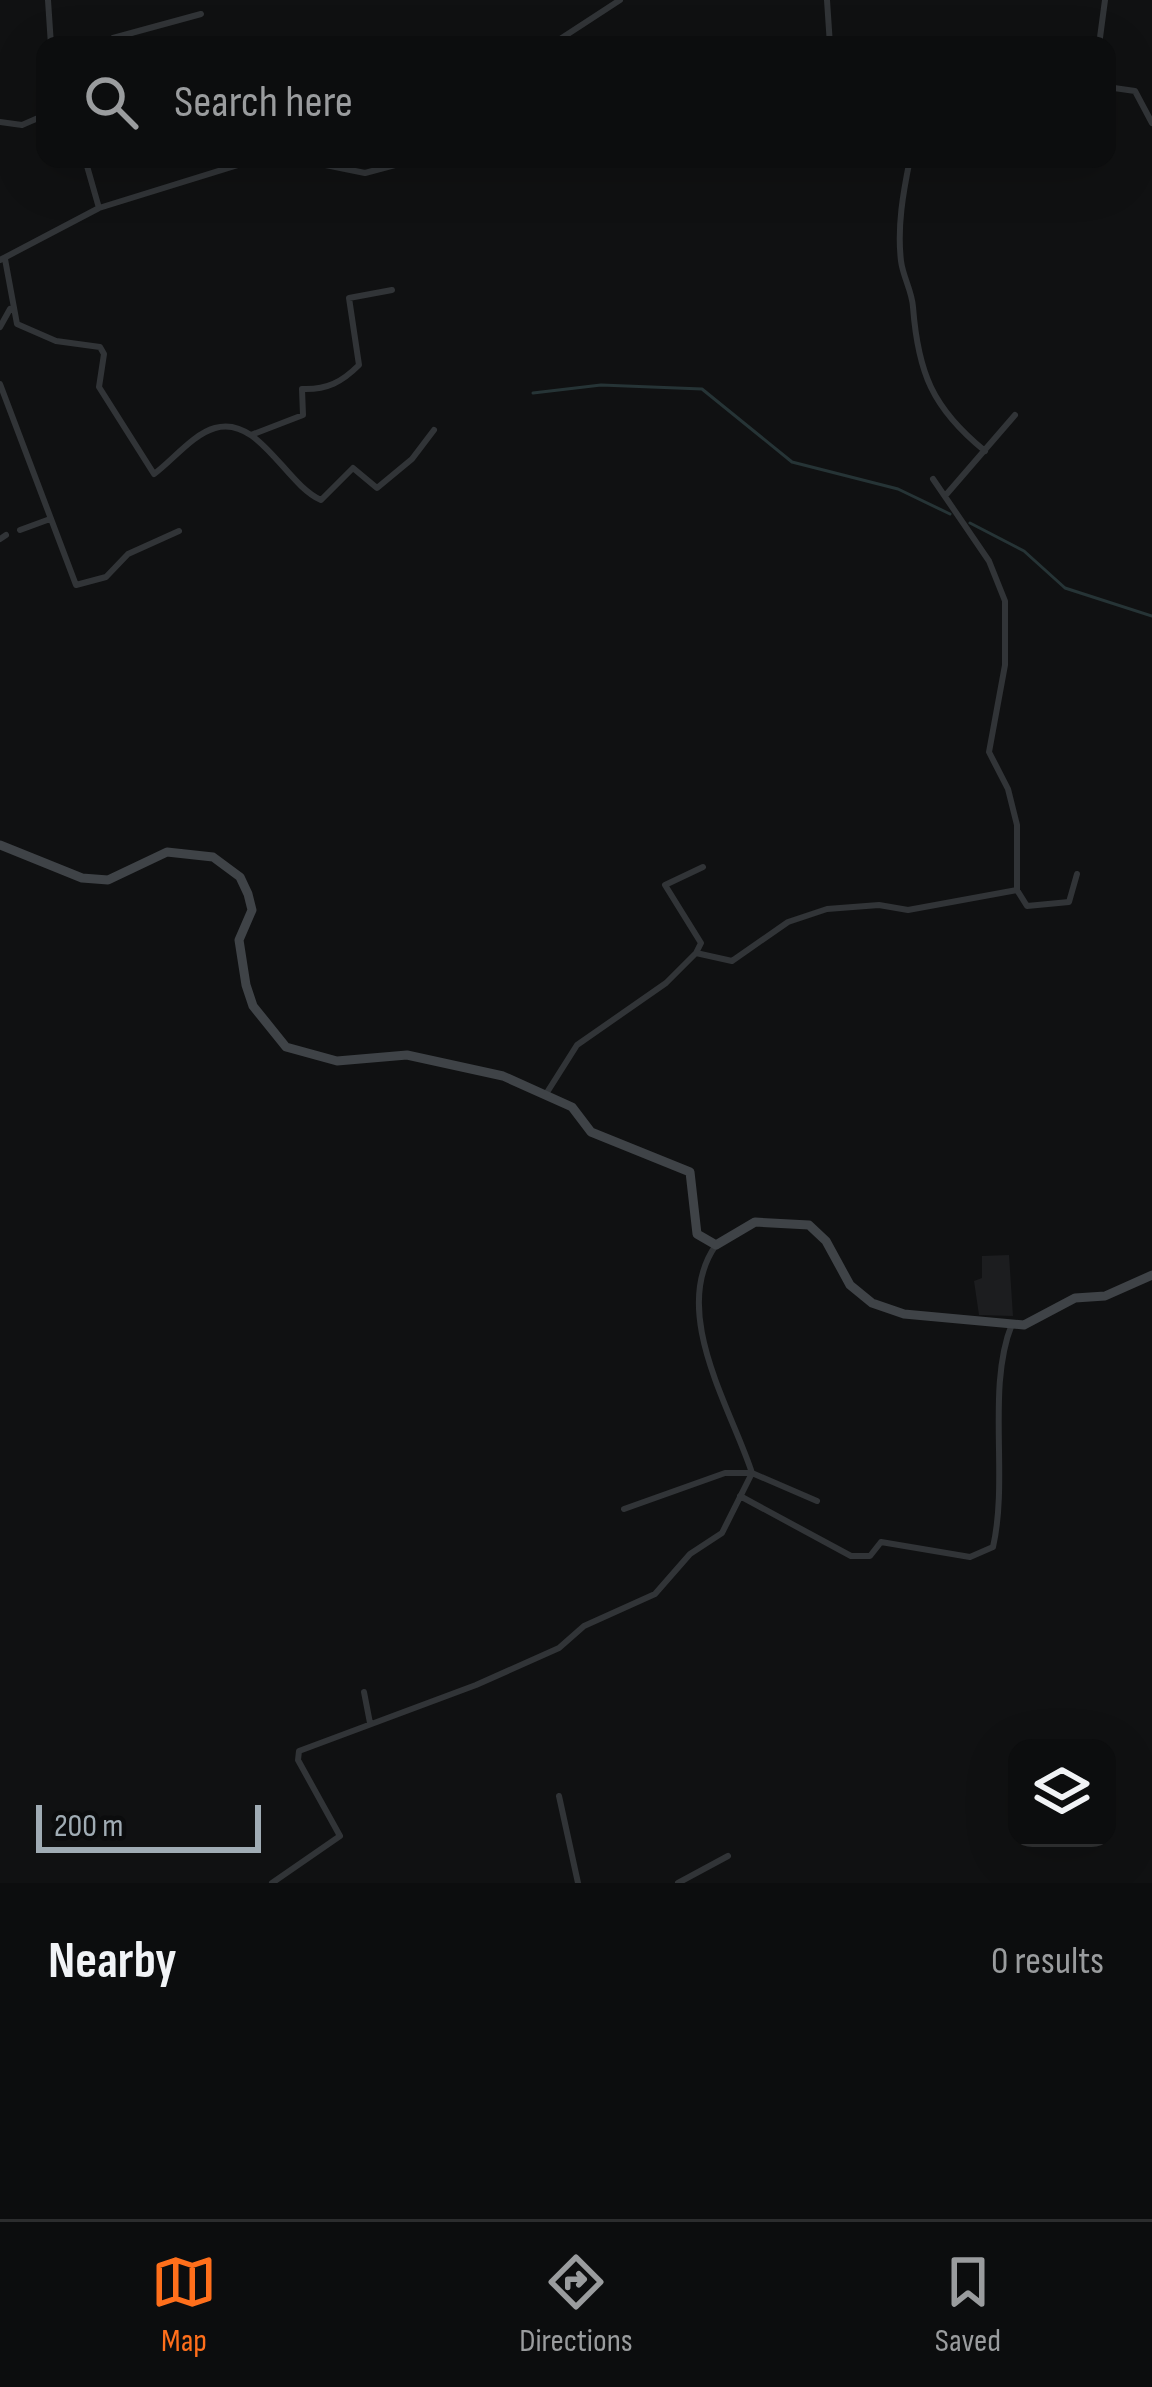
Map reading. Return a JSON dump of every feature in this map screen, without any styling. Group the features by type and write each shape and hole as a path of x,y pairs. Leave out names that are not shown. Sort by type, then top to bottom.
{"street":[{"path":"48,0 50,36"},
{"path":"565,36 620,0"},
{"path":"827,0 829,36"},
{"path":"1100,36 1106,0"},
{"path":"120,36 201,14"},
{"path":"1116,88 1135,91 1152,123"},
{"path":"0,122 22,124 36,119"},
{"path":"88,168 99,208"},
{"path":"228,168 99,208 3,259 17,324 34,334 100,347 104,354 100,387 154,474 213,428 251,434 303,415 302,389 336,384 359,365 349,298 392,290"},
{"path":"340,168 365,173 384,168"},
{"path":"909,168 899,226 902,266 913,303 912,337 942,407 985,451"},
{"path":"0,327 11,308"},
{"path":"0,384 76,585 106,578 128,554 179,531"},
{"path":"945,496 1015,415"},
{"path":"251,434 321,500 353,468 377,488 412,459 434,430"},
{"path":"933,479 989,561 1005,601 1005,664 988,752 1008,789 1017,825 1017,890 1027,906 1069,902 1076,874"},
{"path":"20,530 50,519"},
{"path":"0,844 82,878 108,880 167,852 214,857 240,877 248,894 252,910 238,940 246,986 253,1006 286,1046 337,1060 407,1055 503,1076 546,1094 572,1107 591,1132 690,1172 697,1234 716,1245"},
{"path":"546,1094 577,1045 666,982 696,953 700,943 664,884 703,867"},
{"path":"696,953 732,961 788,922 827,909 879,905 908,910 1017,890"},
{"path":"272,1883 340,1836 298,1760 299,1751 559,1648 584,1627 655,1594 690,1554 722,1533 752,1473 703,1342 704,1277 716,1245 736,1230 767,1219 797,1221 818,1233 850,1285 887,1311 1024,1325 1076,1298 1105,1296 1152,1275"},
{"path":"740,1496 851,1556 870,1556 881,1543 895,1542 970,1557 993,1547 1000,1516 1000,1412 1012,1324"},
{"path":"624,1509 725,1473 752,1473 817,1501"},
{"path":"364,1692 370,1723"},
{"path":"559,1796 578,1883"},
{"path":"678,1883 728,1856"}],"shaded area":[{"path":"1009,1255 1013,1316 979,1315 974,1281 982,1278 982,1256"}],"waterway":[{"path":"533,393 601,385 702,389 792,462 898,489 950,514"},
{"path":"970,523 1024,551 1065,588 1152,616"}]}
